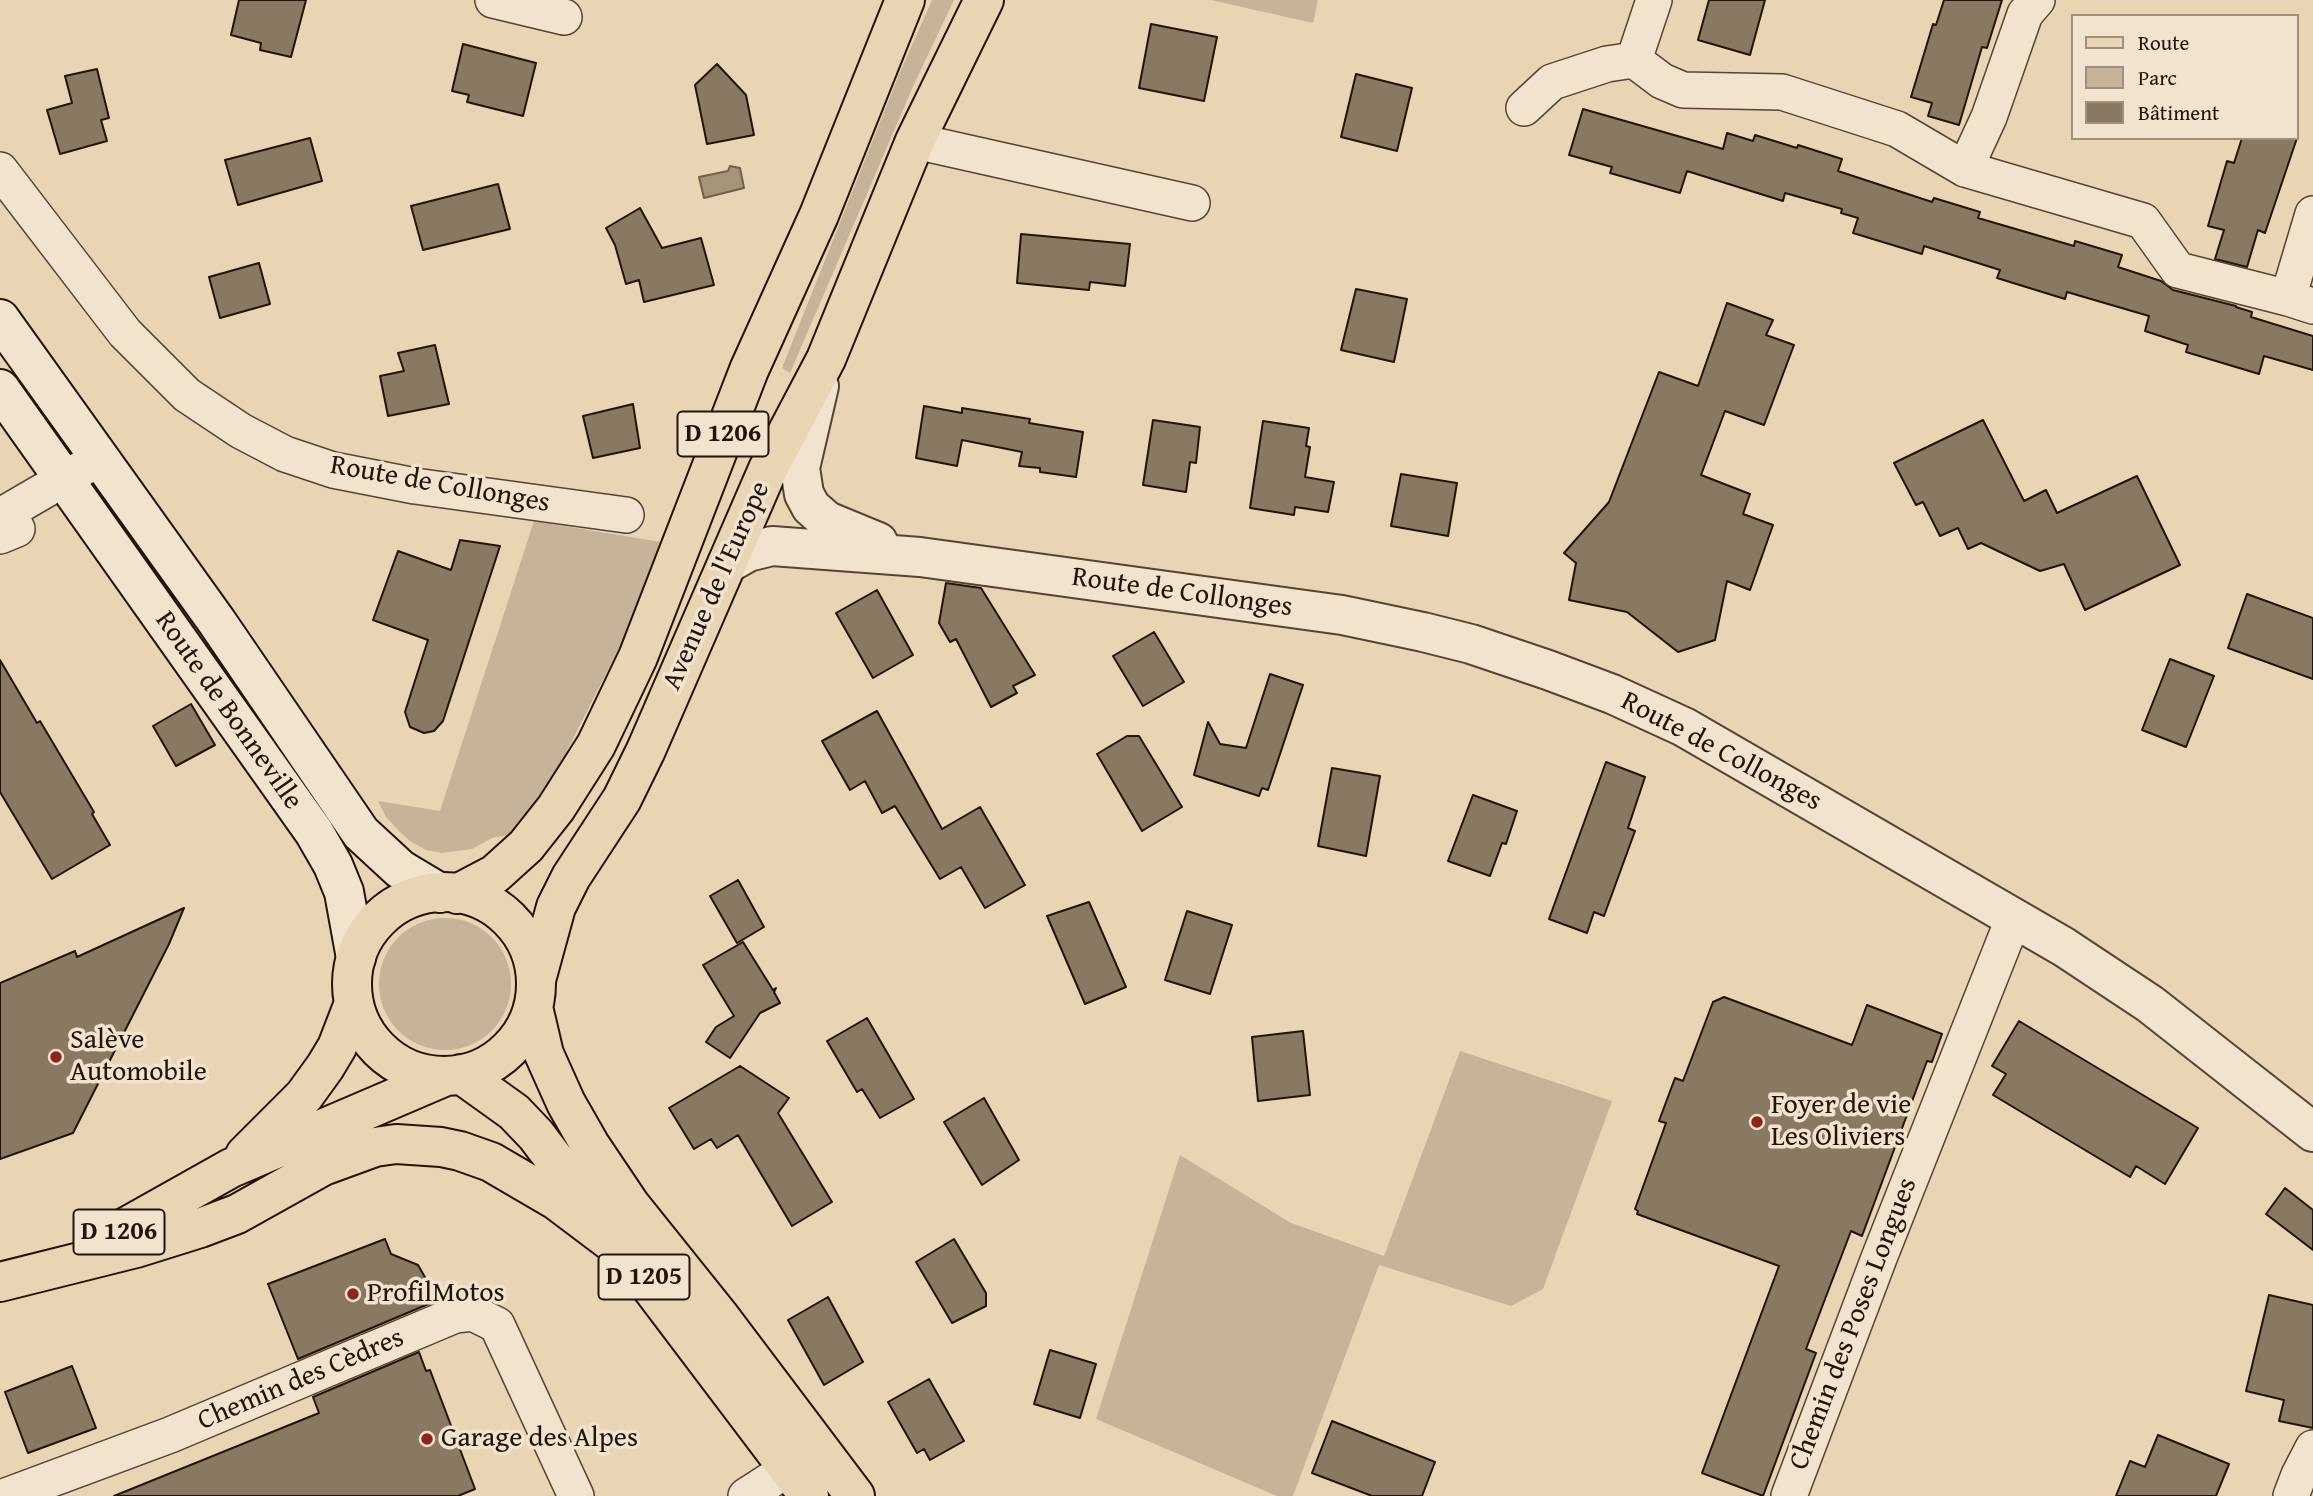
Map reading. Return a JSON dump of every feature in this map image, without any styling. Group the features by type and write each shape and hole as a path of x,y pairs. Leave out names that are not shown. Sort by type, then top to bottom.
{"main road":[{"name":"Avenue de l'Europe","path":"448,893 495,874 526,846 556,808 596,746 638,657 749,370 819,215 905,0"},
{"name":"Avenue de l'Europe","path":"534,993 551,923 564,891 610,819 634,775 785,432 826,359 915,141 984,0"},
{"path":"448,893 475,898 491,905 512,923 523,937 530,953 534,993 525,1026 507,1051 482,1068 454,1075 420,1073 397,1063 369,1038 354,1003 352,980 356,958 366,935 382,916 415,897 448,893"},
{"name":"D 1205","path":"534,993 548,1063 566,1103 590,1145 631,1206 720,1317 855,1496"},
{"name":"D 1206","path":"231,1168 304,1096 337,1047 354,1003"},
{"name":"D 1205","path":"454,1075 514,1112 536,1135 798,1482"},
{"name":"D 1206","path":"0,1281 91,1246 166,1207 231,1168 454,1075"},
{"path":"0,1281 136,1248 200,1228 237,1214 323,1166 375,1147 396,1144 460,1150 491,1162 556,1200 625,1252"}],"street":[{"path":"493,0 564,17"},
{"path":"1634,60 1654,0"},
{"path":"1965,169 1989,117 2025,13 2037,0"},
{"path":"1524,108 1552,82 1597,67 1634,60 1661,81 1683,90 1782,92 1897,130 1965,169 2143,221 2178,270 2300,302 2313,214"},
{"path":"915,141 1192,202"},
{"name":"Route de Collonges","path":"0,170 125,333 187,396 241,431 285,454 333,470 415,486 626,515"},
{"name":"Route de Bonneville","path":"0,319 217,622 361,834 400,869 448,893"},
{"name":"Route de Collonges","path":"826,359 800,468 804,495 811,507 839,527 920,557"},
{"name":"Route de Bonneville","path":"0,388 314,832 339,880 349,916 356,958"},
{"path":"0,536 17,529 9,512 100,458"},
{"name":"Route de Collonges","path":"727,564 737,557 760,549 784,546 920,557 1317,611 1423,632 1511,656 1612,694 1684,727 2014,917 2112,977 2150,1004 2313,1132"},
{"name":"Chemin des Poses Longues","path":"1789,1496 1925,1140 2014,917"},
{"name":"Chemin des Cèdres","path":"6,1496 162,1439 455,1315 473,1313 497,1325 576,1496"},
{"path":"2291,1496 2313,1448"},
{"path":"746,1496 798,1482"}],"green space":[{"path":"932,0 954,0 915,82 790,373 782,368 898,77"},
{"path":"1211,0 1318,0 1313,23"},
{"path":"534,521 667,543 622,642 549,786 528,813 509,835 492,838 472,849 442,853 426,850 400,832 386,817 378,801 440,811"},
{"path":"445,918 470,923 492,937 506,959 511,984 506,1009 492,1031 470,1045 445,1050 420,1045 398,1031 384,1009 379,984 384,959 398,937 420,923"},
{"path":"1460,1051 1612,1101 1543,1289 1511,1306 1379,1265 1293,1496 1277,1496 1096,1419 1180,1155 1291,1223 1384,1256"}],"shaded area":[{"path":"730,166 740,168 744,188 704,198 699,177 728,171"}],"building":[{"path":"239,0 306,0 291,57 260,50 261,43 231,35"},
{"path":"1709,0 1765,0 1750,55 1698,40"},
{"path":"1944,0 2002,0 1987,48 1982,47 1959,125 1928,116 1932,103 1911,97 1933,24 1936,25"},
{"path":"1151,24 1217,37 1204,101 1139,88"},
{"path":"463,44 536,63 523,116 467,102 469,95 452,91"},
{"path":"717,64 746,95 754,135 707,144 695,85"},
{"path":"97,69 109,118 101,120 107,141 60,154 47,110 72,103 65,76"},
{"path":"1356,74 1412,88 1397,151 1341,137"},
{"path":"1583,109 1723,149 1727,133 1753,141 1755,135 1797,148 1798,145 1842,159 1838,171 1932,202 1934,198 1980,212 1978,218 2074,246 2075,241 2122,255 2118,267 2161,281 2173,290 2236,306 2252,312 2251,317 2313,336 2313,370 2264,356 2259,374 2186,352 2188,345 2145,331 2149,316 2067,292 2065,299 1997,278 2000,270 1924,246 1922,254 1853,233 1858,218 1841,213 1842,209 1785,193 1783,201 1687,171 1680,193 1610,173 1612,167 1569,155"},
{"path":"310,138 322,181 238,205 225,160"},
{"path":"2241,140 2296,140 2265,233 2258,230 2247,267 2215,259 2224,230 2208,226 2227,161 2234,163"},
{"path":"498,184 510,229 423,250 411,206"},
{"path":"640,208 662,248 701,238 714,285 644,302 639,280 626,284 615,245 606,228"},
{"path":"1021,234 1130,244 1125,286 1090,282 1089,290 1017,283"},
{"path":"259,263 270,304 220,318 209,277"},
{"path":"1356,289 1407,299 1394,362 1341,350"},
{"path":"1727,303 1773,320 1766,335 1794,345 1764,425 1725,411 1701,475 1750,494 1743,514 1773,525 1750,590 1727,581 1715,640 1678,652 1627,612 1569,600 1576,563 1564,553 1609,502 1659,372 1698,386"},
{"path":"435,345 449,404 388,416 380,376 404,371 398,353"},
{"path":"633,404 640,448 593,458 583,416"},
{"path":"924,406 962,413 962,408 1030,419 1029,423 1083,432 1076,477 1019,466 1022,452 962,440 957,466 916,458"},
{"path":"1153,420 1200,427 1196,463 1190,462 1186,492 1143,485"},
{"path":"1983,420 2024,501 2046,490 2057,513 2137,476 2180,565 2085,610 2064,564 2040,571 1981,543 1968,549 1958,528 1940,536 1923,502 1916,505 1894,463"},
{"path":"1263,421 1309,428 1306,446 1310,447 1305,477 1334,482 1328,512 1295,507 1294,515 1250,508"},
{"path":"1401,474 1457,483 1448,536 1391,526"},
{"path":"460,540 500,546 443,721 434,731 424,733 410,727 405,712 428,640 373,620 398,551 451,570"},
{"path":"946,583 981,588 1035,675 1013,686 1017,693 991,707 956,639 950,642 939,623"},
{"path":"877,590 913,655 873,678 836,613"},
{"path":"2247,594 2313,618 2313,679 2228,648"},
{"path":"1154,632 1184,682 1143,706 1113,656"},
{"path":"2170,659 2214,676 2186,747 2142,730"},
{"path":"0,660 37,723 40,721 94,812 92,814 110,845 52,879 0,792"},
{"path":"1270,674 1303,685 1268,790 1262,788 1259,796 1194,775 1208,722 1220,744 1246,748"},
{"path":"191,704 215,745 176,766 153,726"},
{"path":"877,711 942,829 980,807 1025,885 985,908 961,867 940,879 895,806 882,813 865,781 850,790 822,741"},
{"path":"1127,736 1139,736 1182,807 1142,831 1097,754"},
{"path":"1606,762 1645,777 1628,828 1635,831 1604,916 1594,912 1587,933 1549,919"},
{"path":"1332,768 1380,776 1366,856 1318,846"},
{"path":"1473,795 1517,811 1506,844 1502,843 1490,876 1448,861"},
{"path":"738,880 764,927 737,943 710,896"},
{"path":"1089,902 1126,987 1085,1004 1047,916"},
{"name":"Salève Automobile","path":"184,908 169,944 73,1133 0,1159 0,983 75,951 77,957"},
{"path":"1187,911 1232,925 1210,994 1165,980"},
{"path":"743,942 773,990 776,988 774,992 780,1003 760,1013 730,1058 706,1042 716,1027 734,1016 703,965"},
{"path":"1724,997 1852,1045 1867,1005 1942,1034 1932,1062 1927,1061 1862,1236 1851,1231 1806,1349 1816,1353 1763,1496 1702,1473 1779,1266 1637,1214 1635,1209 1666,1123 1659,1121 1675,1078 1683,1081 1713,1002"},
{"path":"867,1018 914,1099 880,1118 862,1089 857,1092 827,1041"},
{"path":"2019,1021 2198,1128 2165,1184 2136,1166 2130,1177 1993,1095 2006,1074 1992,1066"},
{"path":"1303,1031 1310,1095 1258,1101 1252,1037"},
{"path":"740,1066 789,1098 778,1113 832,1202 792,1226 738,1135 717,1148 711,1139 694,1149 669,1108"},
{"path":"984,1098 1019,1160 982,1185 944,1122"},
{"path":"2285,1188 2313,1210 2313,1250 2266,1214"},
{"name":"ProfilMotos","path":"385,1239 391,1254 418,1265 438,1300 298,1359 268,1284"},
{"path":"954,1239 986,1293 986,1306 952,1323 916,1262"},
{"path":"2269,1295 2313,1305 2313,1428 2279,1421 2284,1400 2246,1391"},
{"path":"828,1297 863,1362 824,1385 788,1320"},
{"path":"1050,1350 1096,1364 1080,1418 1034,1404"},
{"path":"419,1352 426,1371 430,1370 475,1489 458,1496 114,1496 319,1413 313,1397"},
{"path":"72,1366 96,1428 28,1453 5,1392"},
{"path":"929,1379 964,1441 930,1460 924,1449 917,1453 888,1402"},
{"path":"1332,1421 1435,1462 1422,1496 1372,1496 1312,1473"},
{"path":"2158,1435 2229,1464 2216,1496 2116,1496 2130,1461 2145,1467"}],"place":[{"name":"Salève Automobile","path":"56,1057"},
{"name":"Foyer de vie Les Oliviers","path":"1757,1122"},
{"name":"ProfilMotos","path":"353,1294"},
{"name":"Garage des Alpes","path":"427,1439"}]}
